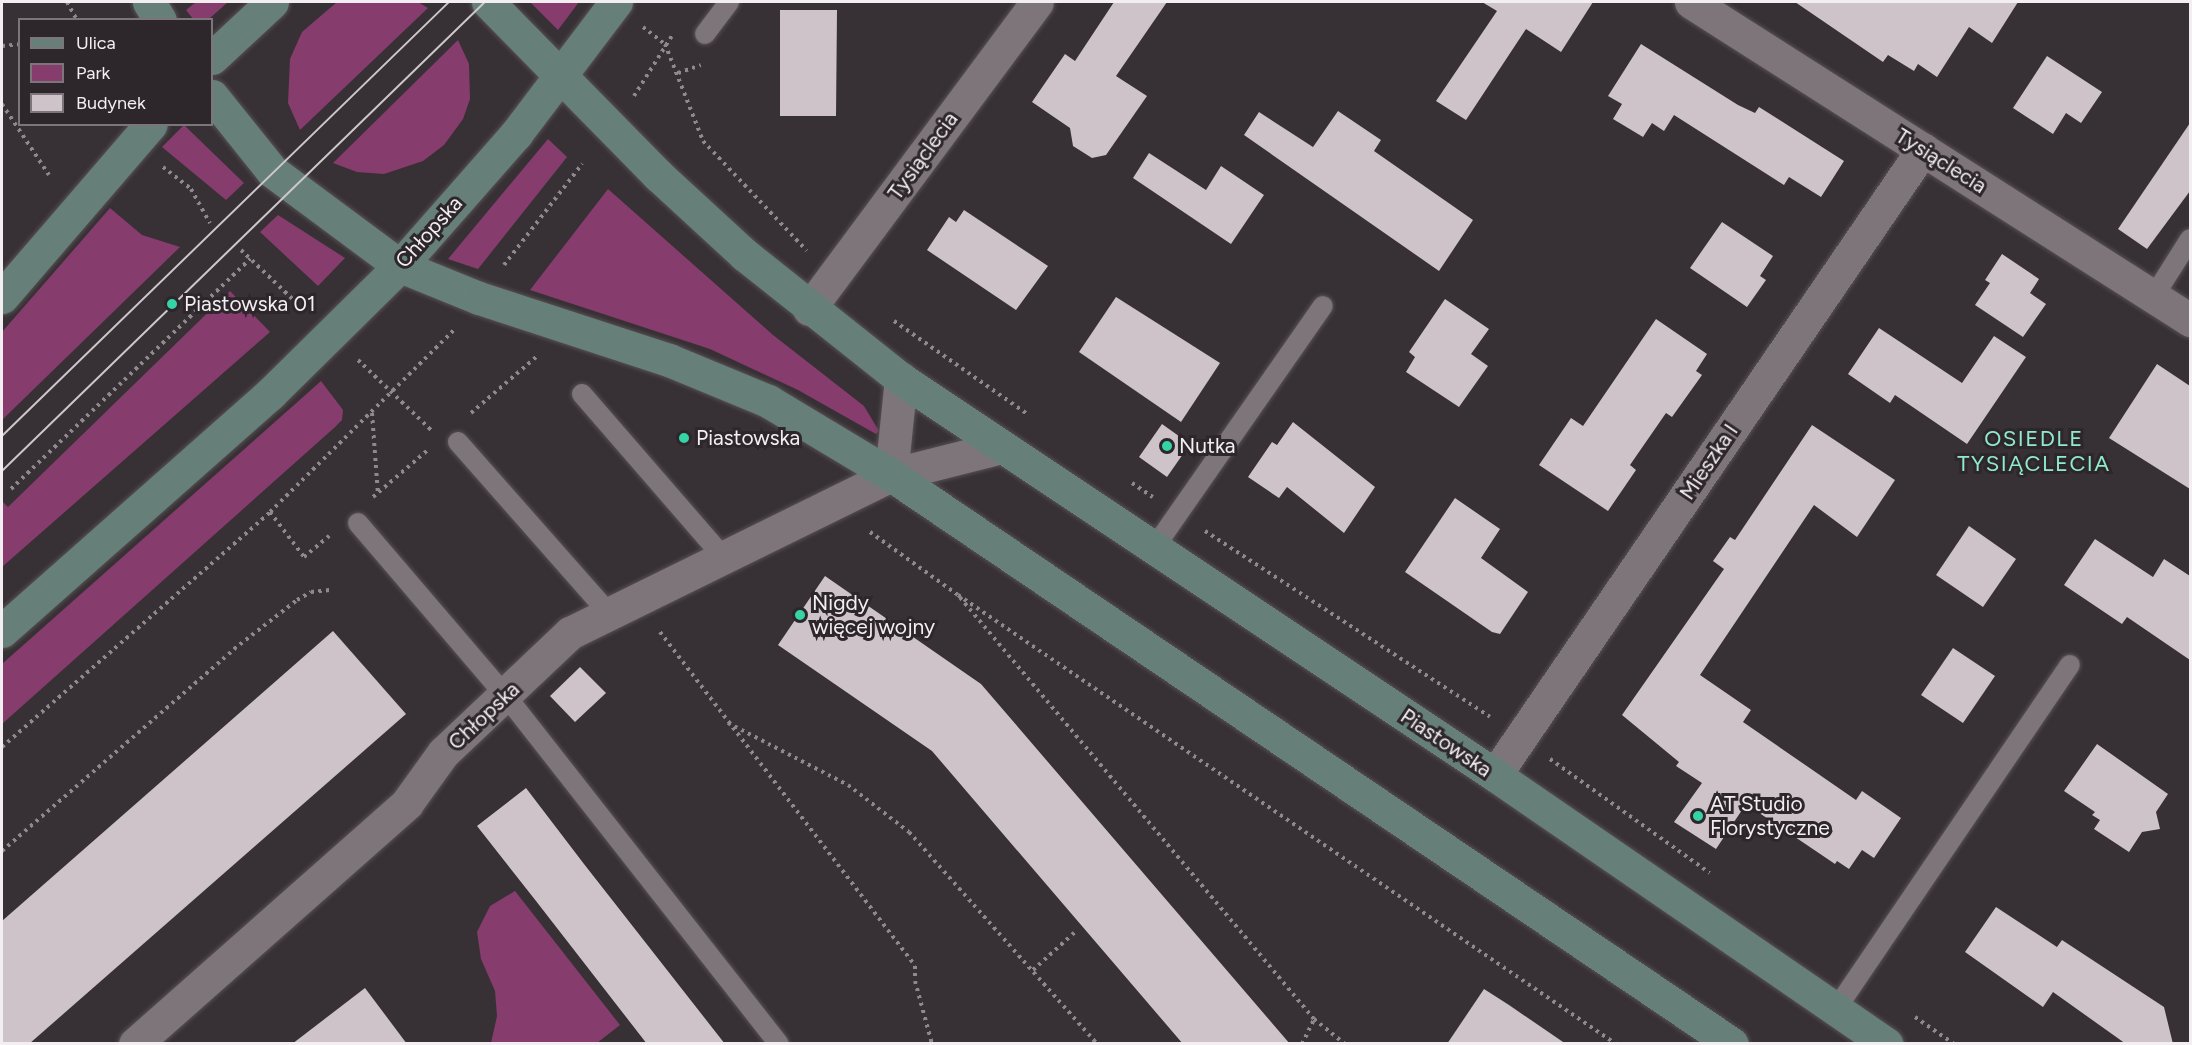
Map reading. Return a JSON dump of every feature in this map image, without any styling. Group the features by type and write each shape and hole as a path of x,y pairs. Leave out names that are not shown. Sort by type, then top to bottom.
{"street":[{"path":"149,2 159,18"},
{"path":"213,57 272,2"},
{"name":"Piastowska","path":"488,2 658,175 809,309 901,379 1495,775 1886,1044"},
{"name":"Tysiąclecia","path":"809,309 1037,2"},
{"name":"Tysiąclecia","path":"1690,2 2190,320"},
{"name":"Chłopska","path":"2,631 270,394 400,266 561,77 626,11"},
{"path":"213,97 272,171 400,266 479,298 669,360 768,401 891,475 1732,1044"},
{"path":"2,297 149,126"},
{"name":"Mieszka I","path":"1495,775 1923,149"},
{"path":"891,475 901,379"},
{"path":"891,475 1002,447"},
{"name":"Chłopska","path":"136,1043 407,803 443,753 506,696 570,633 891,475"}],"lane":[{"path":"705,34 729,2"},
{"path":"2154,296 2190,239"},
{"path":"1154,548 1323,306"},
{"path":"582,394 723,557"},
{"path":"458,442 609,613"},
{"path":"358,523 506,696 779,1044"},
{"path":"1836,1009 2070,665"}],"path":[{"path":"67,2 75,18"},
{"path":"626,11 666,44 703,141 833,279"},
{"path":"2,46 18,44"},
{"path":"632,99 666,44"},
{"path":"678,73 701,65 708,57"},
{"path":"2,104 49,175"},
{"path":"158,163 191,189 210,223"},
{"path":"500,270 582,164"},
{"path":"241,250 304,309"},
{"path":"11,489 250,259"},
{"path":"890,318 1032,417"},
{"path":"2,747 270,512 460,324"},
{"path":"469,415 536,357"},
{"path":"355,358 436,434"},
{"path":"372,412 378,494"},
{"path":"369,501 435,444"},
{"path":"270,512 304,557 337,529"},
{"path":"870,532 958,595 1616,1044"},
{"path":"2,851 243,642 297,600 311,592 330,590"},
{"path":"958,595 1314,1019 1345,1044"},
{"path":"654,623 725,722 915,966 915,981 932,1044"},
{"path":"725,722 848,785 909,832 1097,1044"},
{"path":"1033,970 1075,932"},
{"path":"1302,1044 1314,1019"}],"green space":[{"path":"196,2 228,2 210,18 192,18 186,10"},
{"path":"337,2 418,2 428,8 300,130 288,103 290,59 302,32"},
{"path":"530,2 579,2 558,30"},
{"path":"458,40 469,64 470,99 463,119 444,145 423,161 384,174 357,172 333,163"},
{"path":"185,126 244,183 226,200 162,147"},
{"path":"548,139 567,157 478,269 448,259"},
{"path":"608,189 773,335 864,406 879,431 876,434 798,390 710,349 530,290"},
{"path":"110,208 142,235 180,247 2,420 2,332"},
{"path":"278,215 345,258 318,286 260,232"},
{"path":"230,291 270,332 2,567 2,501 8,507"},
{"path":"321,381 343,410 342,420 2,724 2,664"},
{"path":"515,891 620,1025 597,1043 491,1043 497,1016 495,991 481,959 477,932 490,906"}],"building":[{"path":"1114,2 1167,2 1116,76 1147,96 1106,155 1092,158 1073,146 1070,128 1032,102 1065,54 1075,61"},
{"path":"1482,2 1593,2 1561,52 1526,29 1466,120 1436,101 1497,11"},
{"path":"1795,2 2018,2 1992,43 1969,27 1937,77 1918,64 1914,71 1888,55 1883,62"},
{"path":"780,10 837,10 836,116 780,116"},
{"path":"1641,44 1738,105 1755,113 1759,107 1844,161 1821,197 1789,177 1784,185 1674,115 1664,131 1652,123 1643,137 1613,119 1622,104 1608,96"},
{"path":"2047,56 2102,92 2081,123 2066,113 2053,134 2013,108"},
{"path":"1338,111 1381,140 1374,151 1473,220 1439,271 1244,135 1259,112 1313,147"},
{"path":"2190,123 2190,191 2147,249 2118,229"},
{"path":"1149,153 1206,190 1221,166 1264,195 1231,244 1133,178"},
{"path":"964,210 1048,266 1016,310 927,250 949,217 956,222"},
{"path":"1722,222 1773,256 1760,276 1766,280 1747,307 1690,268"},
{"path":"2002,254 2039,279 2030,293 2046,304 2023,337 1975,305 1990,283 1985,280"},
{"path":"1116,297 1220,363 1181,422 1079,352"},
{"path":"1445,299 1489,329 1471,354 1488,366 1459,407 1406,372 1415,357 1409,352"},
{"path":"1656,319 1707,354 1696,371 1702,375 1672,417 1666,413 1630,465 1636,470 1608,511 1539,465 1571,418 1583,426"},
{"path":"1879,328 1962,383 1994,336 2026,357 1967,444 1895,395 1890,403 1848,374"},
{"path":"2157,364 2190,386 2190,489 2109,438"},
{"path":"1293,422 1375,487 1344,533 1287,487 1279,498 1248,477 1272,442 1277,445"},
{"path":"1162,424 1190,444 1167,477 1139,457"},
{"path":"1812,425 1895,480 1857,537 1814,505 1700,675 1751,710 1743,722 1856,800 1862,791 1901,818 1874,858 1862,850 1849,869 1837,861 1835,864 1746,804 1716,849 1674,822 1702,783 1676,766 1679,762 1622,715 1724,569 1713,561 1730,537 1735,540"},
{"path":"1455,498 1500,529 1481,558 1528,592 1500,634 1492,632 1405,572"},
{"path":"1969,526 2016,559 1983,607 1936,575"},
{"path":"2095,539 2153,577 2164,559 2190,576 2190,660 2127,617 2122,624 2064,585"},
{"path":"825,576 981,684 1290,1044 1183,1044 932,751 778,645"},
{"path":"333,631 406,714 29,1044 2,1044 2,921"},
{"path":"1953,648 1995,676 1963,723 1921,695"},
{"path":"580,667 606,693 575,722 550,696"},
{"path":"2097,744 2168,794 2156,812 2160,829 2142,832 2129,852 2094,829 2100,820 2092,815 2095,812 2064,791"},
{"path":"526,788 725,1044 647,1044 477,826"},
{"path":"1996,907 2057,947 2062,940 2164,1007 2173,1044 2126,1044 2053,992 2043,1007 1965,952"},
{"path":"365,988 407,1044 292,1044"},
{"path":"1484,989 1509,1005 1566,1044 1447,1044"}],"tram line":[{"path":"2,436 449,2"},
{"path":"2,471 485,2"}],"place":[{"name":"Piastowska 01","path":"172,304"},
{"name":"Piastowska","path":"684,438"},
{"name":"Nutka","path":"1167,446"},
{"name":"Nigdy więcej wojny","path":"800,615"},
{"name":"AT Studio Florystyczne","path":"1698,816"}],"district":[{"name":"OSIEDLE TYSIĄCLECIA","path":"2034,450"}]}
